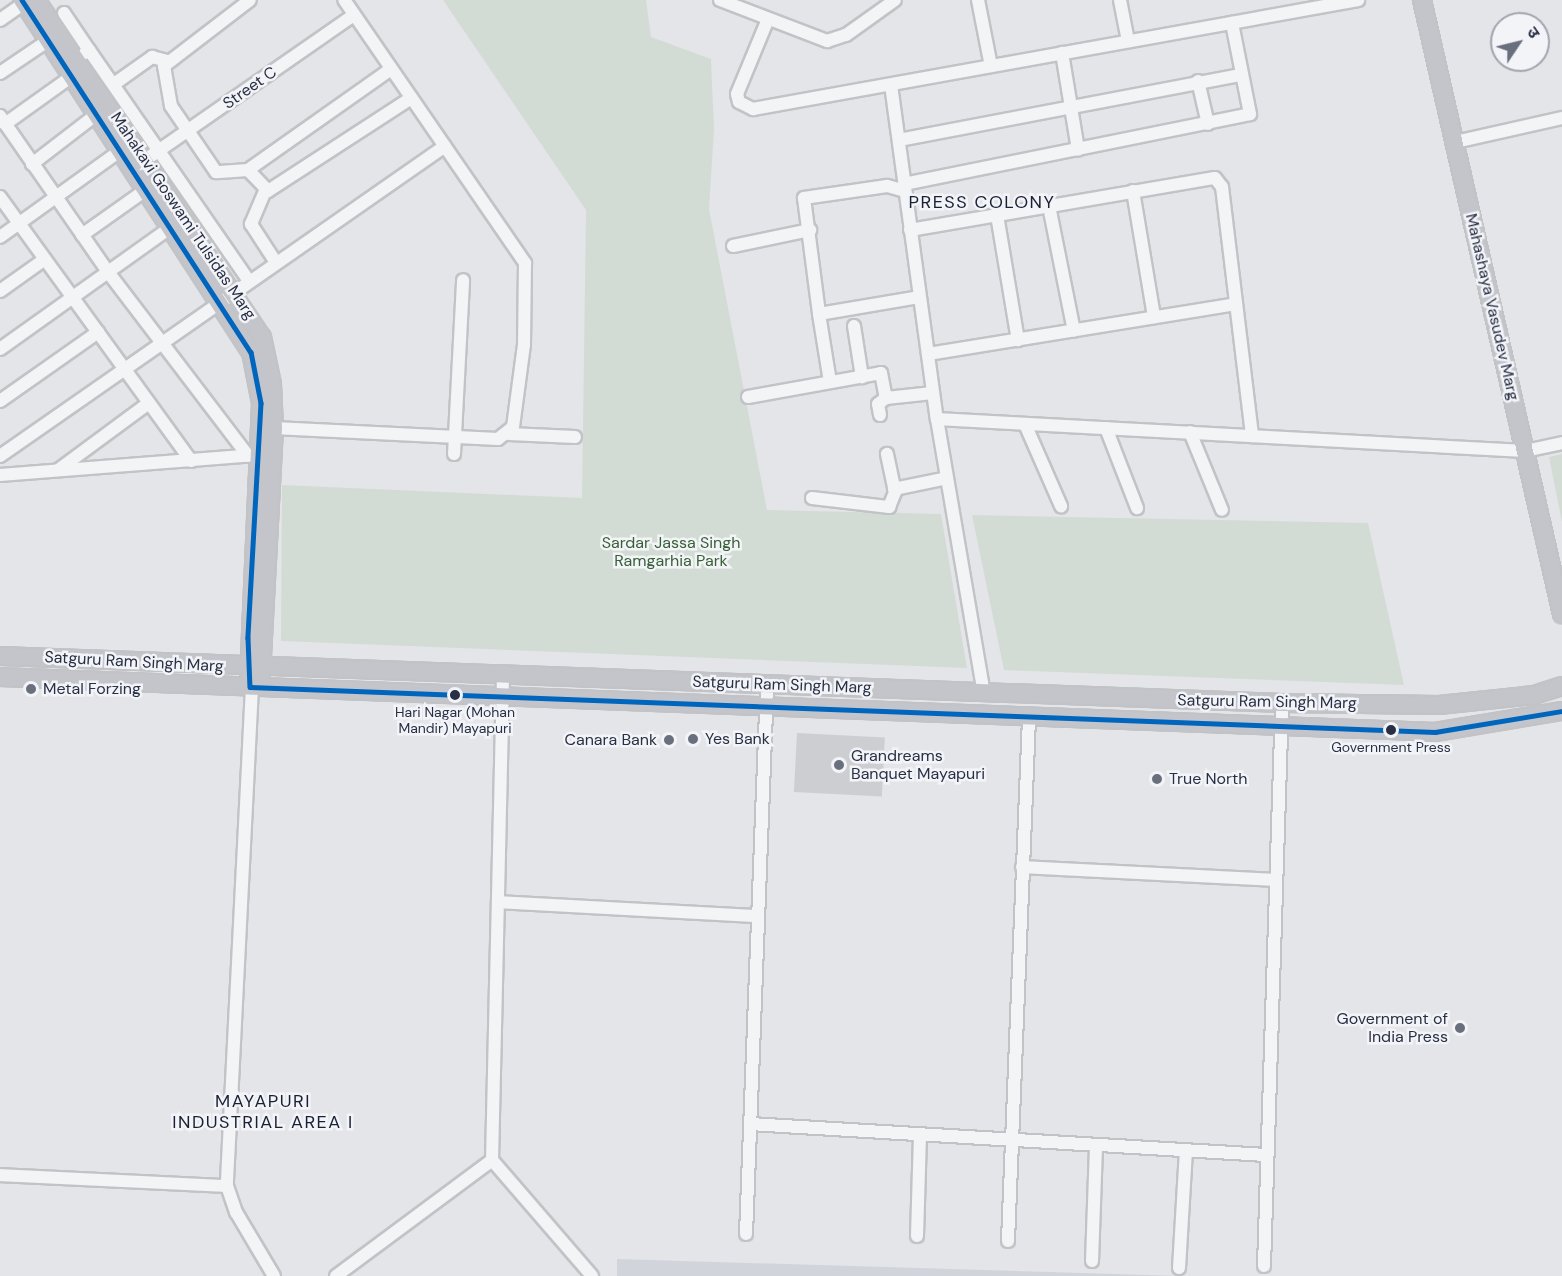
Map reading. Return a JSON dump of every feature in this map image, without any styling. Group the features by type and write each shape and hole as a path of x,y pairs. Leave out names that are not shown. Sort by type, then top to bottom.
{"main road":[{"name":"Mahashaya Vasudev Marg","path":"1422,0 1562,614"},
{"name":"Mahakavi Goswami Tulsidas Marg","path":"27,1 49,40 121,150 140,164 147,189 171,227 227,295 254,320 267,352 274,428 255,667"},
{"name":"Mahakavi Goswami Tulsidas Marg","path":"27,1 83,54 140,164 227,295 259,378 253,455 255,667"},
{"name":"Satguru Ram Singh Marg","path":"0,656 1282,704 1439,705 1534,694 1562,687"},
{"path":"253,687 255,667"},
{"name":"Satguru Ram Singh Marg","path":"0,677 502,699 1435,732 1562,711"}],"street":[{"path":"167,61 250,0"},
{"path":"344,0 525,264 524,345 509,434"},
{"path":"720,0 819,40 836,40 896,0"},
{"path":"978,0 991,66"},
{"path":"1120,0 1128,41"},
{"path":"768,19 737,94 745,107 891,85 1359,0"},
{"path":"0,20 27,1"},
{"path":"64,13 83,54 114,84 248,280"},
{"name":"Street C","path":"140,164 354,15"},
{"path":"830,382 804,198 887,186 904,188 1250,114 1232,22"},
{"path":"0,73 49,40"},
{"path":"1062,53 1078,150"},
{"path":"114,84 152,57 167,61"},
{"path":"167,61 169,99 187,131 216,172 248,170 391,69"},
{"path":"899,140 1070,104 1241,75"},
{"path":"72,76 3,120 108,272 253,455"},
{"path":"1198,81 1208,124"},
{"path":"891,85 933,393 984,693"},
{"path":"275,261 251,224 265,191 411,98"},
{"path":"32,164 97,114"},
{"path":"1455,142 1562,118"},
{"path":"0,456 275,261 445,146"},
{"path":"0,237 121,150"},
{"path":"248,170 265,191"},
{"path":"910,230 1210,177 1220,181 1252,436"},
{"path":"82,235 147,189"},
{"path":"1133,191 1154,317"},
{"path":"0,197 191,461"},
{"path":"1049,206 1074,331"},
{"path":"997,215 1018,340"},
{"path":"0,349 171,227"},
{"path":"733,246 810,230"},
{"path":"0,291 45,259"},
{"path":"454,454 453,437 463,280"},
{"path":"819,314 919,297"},
{"path":"928,354 1236,304"},
{"path":"854,326 862,377"},
{"path":"0,401 98,332"},
{"path":"748,397 881,373 886,398"},
{"path":"880,415 878,404 886,398 933,393"},
{"path":"57,471 149,403"},
{"path":"937,419 1525,451 1562,442"},
{"path":"1025,424 1061,506"},
{"path":"274,428 498,439 509,434 545,439 575,437"},
{"path":"1106,428 1137,508"},
{"path":"1190,432 1222,510"},
{"path":"812,498 884,509 893,503 894,489 887,454"},
{"path":"0,475 253,455"},
{"path":"894,489 947,478"},
{"path":"503,676 492,1160 592,1276"},
{"path":"746,1234 767,685"},
{"path":"253,687 227,1186 236,1212 274,1276"},
{"path":"1264,1266 1265,1155 1283,728 1282,704"},
{"path":"1008,1241 1029,718"},
{"path":"1022,867 1276,880"},
{"path":"498,902 758,916"},
{"path":"750,1124 1265,1155"},
{"path":"917,1236 920,1135"},
{"path":"1092,1261 1096,1146"},
{"path":"1179,1268 1186,1151"},
{"path":"336,1276 492,1160"},
{"path":"0,1175 227,1186"}],"shaded area":[{"path":"617,1259 1181,1276 617,1276"}],"green space":[{"name":"Sardar Jassa Singh Ramgarhia Park","path":"443,0 646,0 651,37 711,59 714,129 709,209 767,510 941,514 967,668 281,641 282,485 582,498 586,210"},
{"path":"1562,454 1562,522 1549,457"},
{"path":"972,515 1368,523 1404,685 1004,670"}],"building":[{"name":"Grandreams Banquet Mayapuri","path":"797,733 885,738 882,797 794,792"}],"transit line":[{"path":"22,0 251,352 261,403 248,638 250,687 1435,732 1562,711"}],"place":[{"name":"Metal Forzing","path":"31,689"},
{"name":"Hari Nagar (Mohan Mandir) Mayapuri","path":"455,695"},
{"name":"Government Press","path":"1391,730"},
{"name":"Yes Bank","path":"693,739"},
{"name":"Canara Bank","path":"669,740"},
{"name":"Grandreams Banquet Mayapuri","path":"839,765"},
{"name":"True North","path":"1157,779"},
{"name":"Government of India Press","path":"1460,1028"}],"district":[{"name":"PRESS COLONY","path":"982,202"},
{"name":"MAYAPURI INDUSTRIAL AREA I","path":"263,1112"}]}
